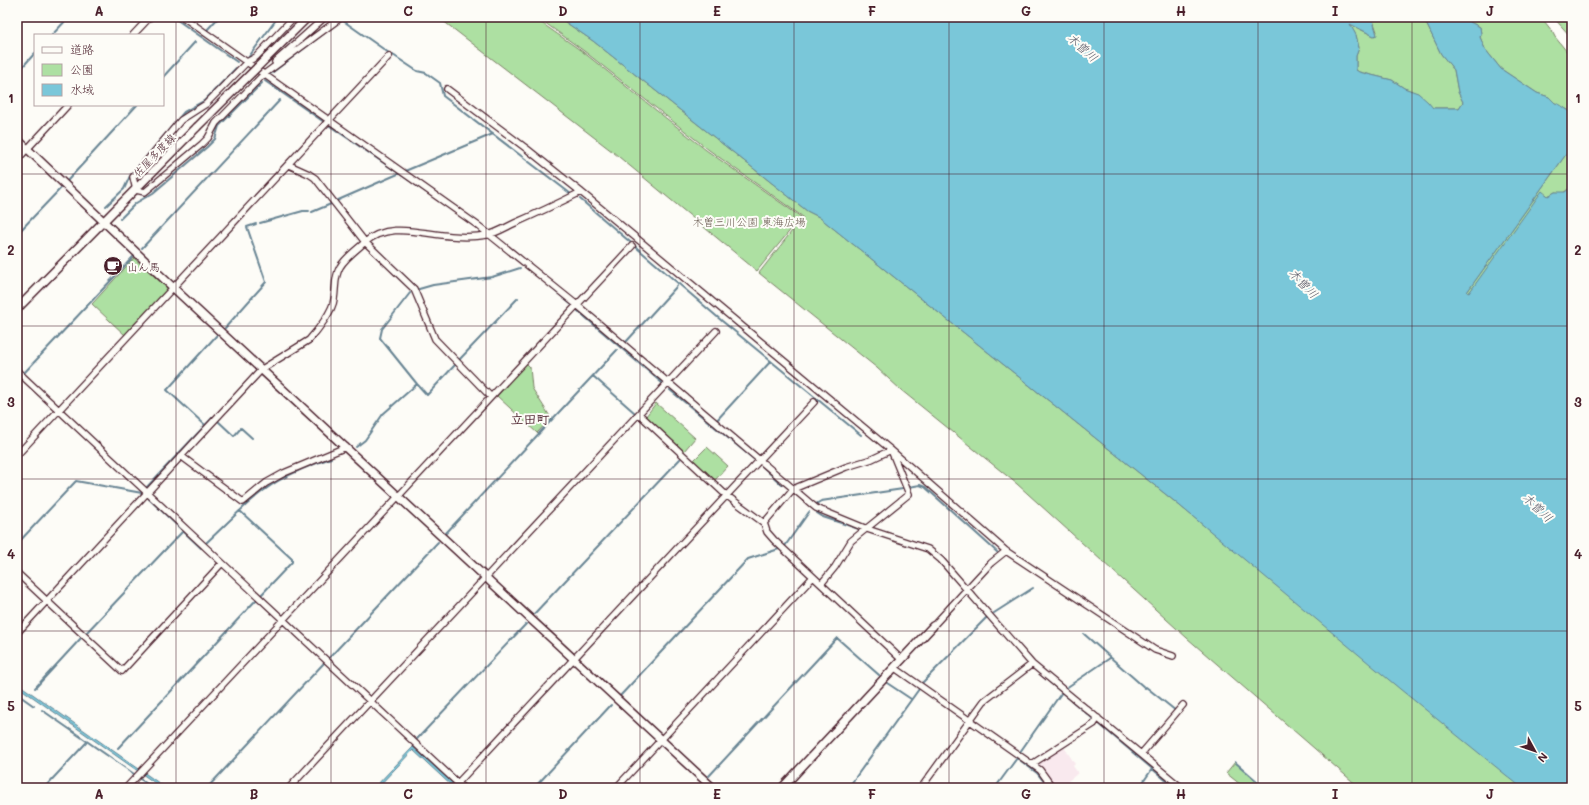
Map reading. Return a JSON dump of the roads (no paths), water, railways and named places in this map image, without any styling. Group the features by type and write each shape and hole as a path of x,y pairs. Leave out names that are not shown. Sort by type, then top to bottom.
{"street":[{"path":"134,34 150,17"},
{"path":"183,17 489,234 576,305 816,508 867,529 928,549 942,560 1030,665 1096,721 1141,754 1182,788"},
{"path":"294,17 256,58 247,62 206,104 181,120 133,177 136,190 145,192 202,144 208,138 216,123 263,74 325,17"},
{"name":"佐屋多度線","path":"17,309 136,190 197,126 308,17"},
{"path":"263,74 339,18"},
{"path":"17,455 389,56"},
{"path":"447,89 581,192 891,450 1006,551 1155,650 1173,656"},
{"path":"17,160 67,106"},
{"path":"17,138 174,287 713,788"},
{"path":"288,165 315,178 365,242 414,289 435,339 491,397"},
{"path":"17,633 262,369 309,340 329,313 334,300 337,274 340,266 365,242 381,232 389,231 408,231 451,236 479,236 489,234 541,213 581,192"},
{"path":"126,788 632,246"},
{"path":"289,788 716,331"},
{"path":"17,372 284,620 456,785 463,788"},
{"path":"456,785 814,402"},
{"path":"639,414 726,495 764,523 767,532 774,540 902,660"},
{"path":"181,456 243,502 266,483 284,473 346,447"},
{"path":"764,523 792,489 846,467 872,459 891,450"},
{"path":"821,584 835,567 851,541 909,494 891,450"},
{"path":"782,788 967,589 1006,551"},
{"path":"17,573 122,671 222,563"},
{"path":"616,788 813,577"},
{"path":"921,788 984,701 1030,665"},
{"path":"895,668 1040,770 1053,788"},
{"path":"1141,754 1183,705"},
{"path":"1032,764 1096,721"}],"water":[{"name":"木曽川","path":"558,17 1372,17 1377,35 1374,36 1350,24 1356,35 1359,48 1356,56 1356,70 1392,80 1404,88 1418,93 1433,108 1459,108 1463,102 1458,92 1454,70 1441,54 1425,21 1425,17 1466,17 1470,22 1480,27 1480,37 1485,49 1501,69 1537,93 1549,97 1555,103 1572,112 1572,146 1467,292 1469,293 1542,191 1548,196 1555,192 1565,192 1572,187 1572,788 1522,788 1400,689 1174,501 819,217 807,211 593,41"},
{"path":"17,683 166,788 162,788 17,686"},
{"path":"413,747 458,788 454,788 413,750 377,788 374,788"}],"waterway":[{"path":"53,34 69,17"},
{"path":"173,17 237,62"},
{"path":"206,31 219,17"},
{"path":"248,58 278,17"},
{"path":"269,75 342,20 389,53"},
{"path":"164,76 195,42"},
{"path":"17,73 34,54"},
{"path":"393,55 417,71 426,73 440,83 443,96 571,194"},
{"path":"106,206 124,189 130,176 184,112 204,101 236,68"},
{"path":"265,81 324,122"},
{"path":"120,219 136,203 153,193 207,147 215,139 219,126 262,83"},
{"path":"142,248 280,100"},
{"path":"68,180 136,106"},
{"path":"330,126 449,208"},
{"path":"405,171 493,134"},
{"path":"336,201 398,174"},
{"path":"17,234 61,188"},
{"path":"580,199 722,321 861,435"},
{"path":"312,212 331,204"},
{"path":"260,223 303,211 309,211"},
{"path":"225,328 266,282 247,227 256,224"},
{"path":"24,373 133,257"},
{"path":"419,289 433,285 492,277 520,268"},
{"path":"548,285 573,306"},
{"path":"626,342 677,286"},
{"path":"356,447 365,440 383,414 417,384 380,338 382,329 410,293"},
{"path":"459,360 518,298"},
{"path":"578,311 662,383"},
{"path":"205,425 167,390 217,335"},
{"path":"446,533 617,350"},
{"path":"716,421 771,361"},
{"path":"417,384 427,395 455,365"},
{"path":"593,376 635,413"},
{"path":"17,381 20,378"},
{"path":"670,390 756,461"},
{"path":"146,488 213,417"},
{"path":"218,421 234,436 241,428 252,438"},
{"path":"206,543 249,502 268,487 297,471 331,458"},
{"path":"533,615 680,459"},
{"path":"760,464 782,485"},
{"path":"17,544 76,481 142,493"},
{"path":"909,487 920,485 925,487 997,552"},
{"path":"816,504 821,501 903,489"},
{"path":"149,499 201,548 203,546"},
{"path":"240,511 292,559 292,562 262,594"},
{"path":"785,546 809,512"},
{"path":"817,513 823,517 859,529"},
{"path":"86,633 183,531"},
{"path":"329,658 438,542"},
{"path":"620,696 748,559 779,549"},
{"path":"994,613 1033,588"},
{"path":"118,748 256,600"},
{"path":"982,611 1029,664"},
{"path":"923,682 987,617"},
{"path":"417,739 526,624"},
{"path":"1084,634 1145,688 1146,687 1176,711"},
{"path":"35,688 82,637"},
{"path":"709,776 837,638 879,675"},
{"path":"1066,688 1110,658"},
{"path":"207,788 324,663"},
{"path":"1040,674 1175,788"},
{"path":"887,683 911,699"},
{"path":"848,788 919,689"},
{"path":"1020,752 1062,692"},
{"path":"17,694 34,706"},
{"path":"534,788 611,705"},
{"path":"42,710 134,774"},
{"path":"44,788 86,743"},
{"path":"995,788 1017,758 1037,773 1049,788"},
{"path":"1235,762 1265,788"},
{"path":"1139,788 1152,769"},
{"path":"140,779 153,788"}],"place":[{"name":"山ん馬","path":"113,266"}],"district":[{"name":"立田町","path":"530,418"}],"park label":[{"name":"木曽三川公園 東海広場","path":"749,221"}]}
